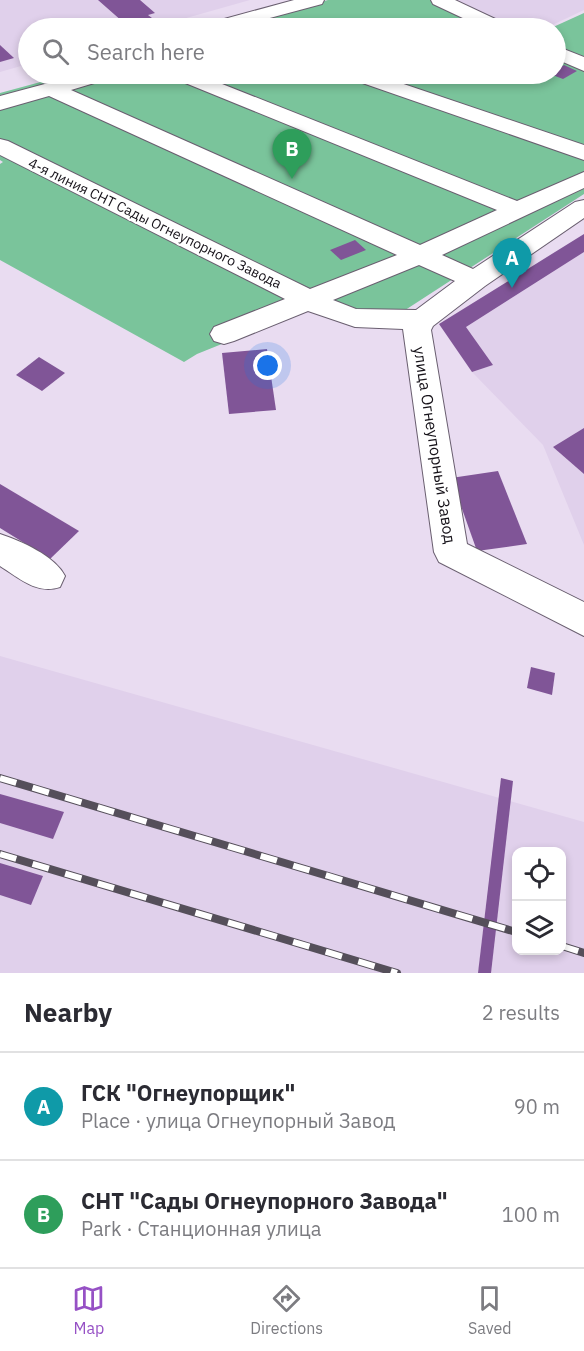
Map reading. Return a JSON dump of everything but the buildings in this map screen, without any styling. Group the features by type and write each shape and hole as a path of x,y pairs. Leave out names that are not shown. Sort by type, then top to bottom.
{"street":[{"path":"249,18 315,0"},
{"path":"440,0 478,18"},
{"path":"566,57 584,65"},
{"path":"0,88 30,84"},
{"path":"0,104 45,84"},
{"path":"58,84 475,280"},
{"path":"205,84 516,209"},
{"path":"384,84 584,153"},
{"name":"4-я линия СНТ Сады Огнеупорного Завода","path":"0,146 329,310 355,318 422,320"},
{"path":"224,334 420,255 584,179"},
{"path":"422,320 475,280 584,207"},
{"name":"улица Огнеупорный Завод","path":"422,320 417,330 451,552 584,620"},
{"path":"0,548 46,576"}],"shaded area":[{"path":"0,0 250,0 186,18 18,18 18,67 0,72"},
{"path":"453,0 584,0 584,10 566,19 490,18"},
{"path":"584,252 584,545 543,445 472,372 493,365 466,327"},
{"path":"0,656 584,822 584,973 0,973"}],"green space":[{"path":"328,0 431,0 468,18 264,18"},
{"path":"584,13 584,194 396,316 316,306 197,354 184,362 0,260 0,164 3,162 0,160 0,93 33,84 566,84 566,21"}],"railway":[{"path":"0,778 512,931"},
{"path":"0,854 397,973"},
{"path":"566,947 584,953"}],"place":[{"name":"СНТ \"Сады Огнеупорного Завода\"","path":"292,179"},
{"name":"ГСК \"Огнеупорщик\"","path":"512,288"}]}
